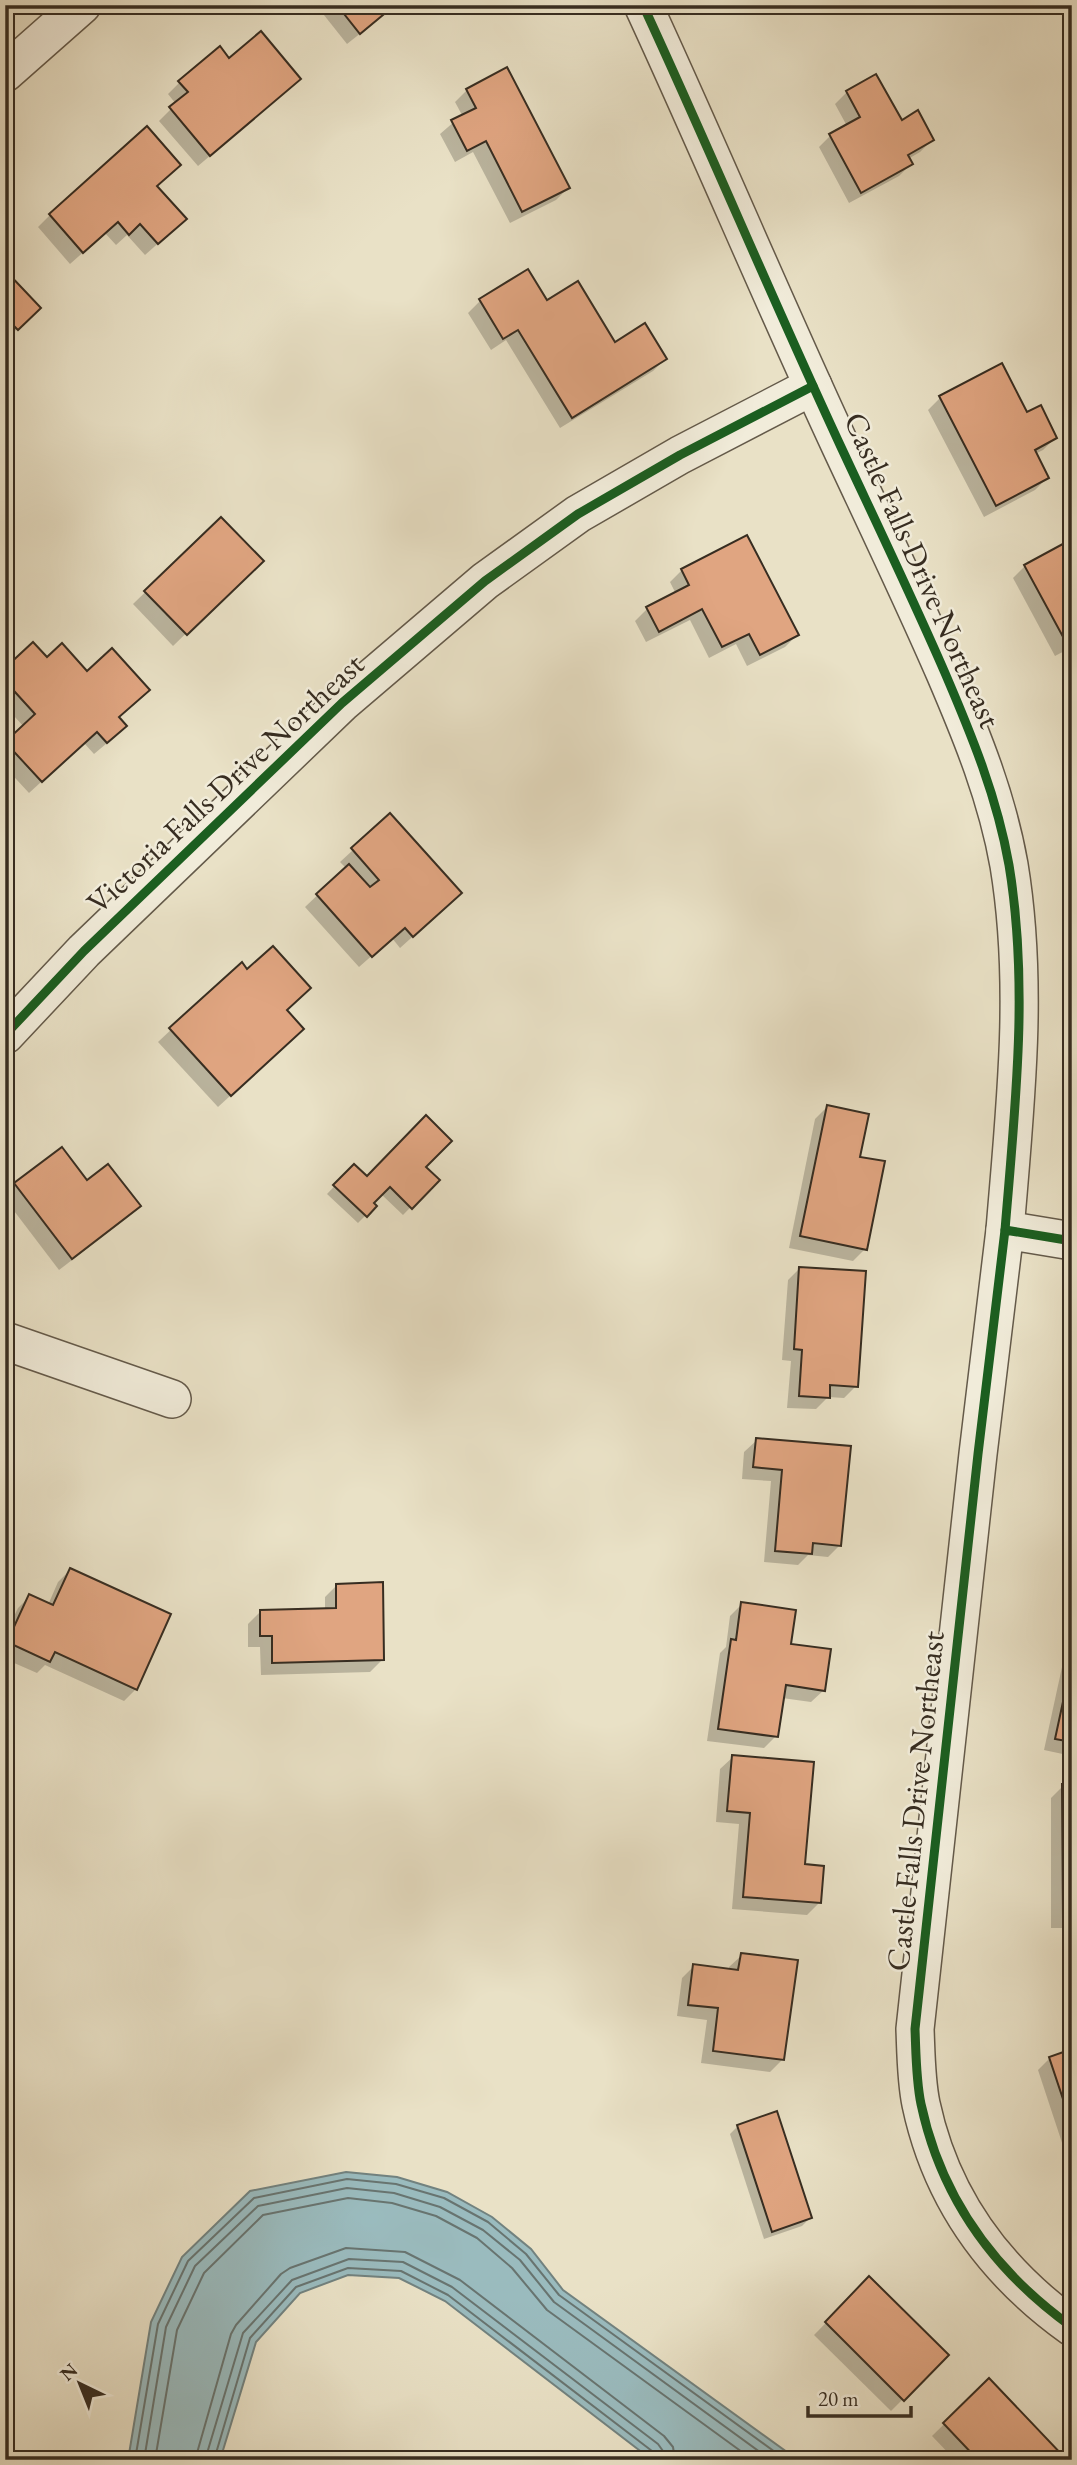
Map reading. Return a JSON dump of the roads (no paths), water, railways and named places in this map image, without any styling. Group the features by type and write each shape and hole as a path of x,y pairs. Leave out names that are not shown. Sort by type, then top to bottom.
{"street":[{"path":"5,73 82,5"},
{"name":"Castle Falls Drive Northeast","path":"643,5 978,750 998,809 1009,866 1020,994 1018,1076 1005,1230 916,2015 916,2061 920,2102 930,2139 958,2205 999,2264 1072,2327"},
{"name":"Victoria Falls Drive Northeast","path":"5,1035 84,951 342,703 485,581 578,514 680,455 813,386"},
{"path":"1005,1230 1072,1241"},
{"path":"5,1342 172,1399"}],"water":[{"path":"346,2172 397,2177 447,2192 492,2217 531,2249 563,2290 798,2460 652,2460 445,2301 399,2278 348,2275 300,2293 256,2342 220,2460 128,2460 151,2322 182,2257 250,2191"}]}
